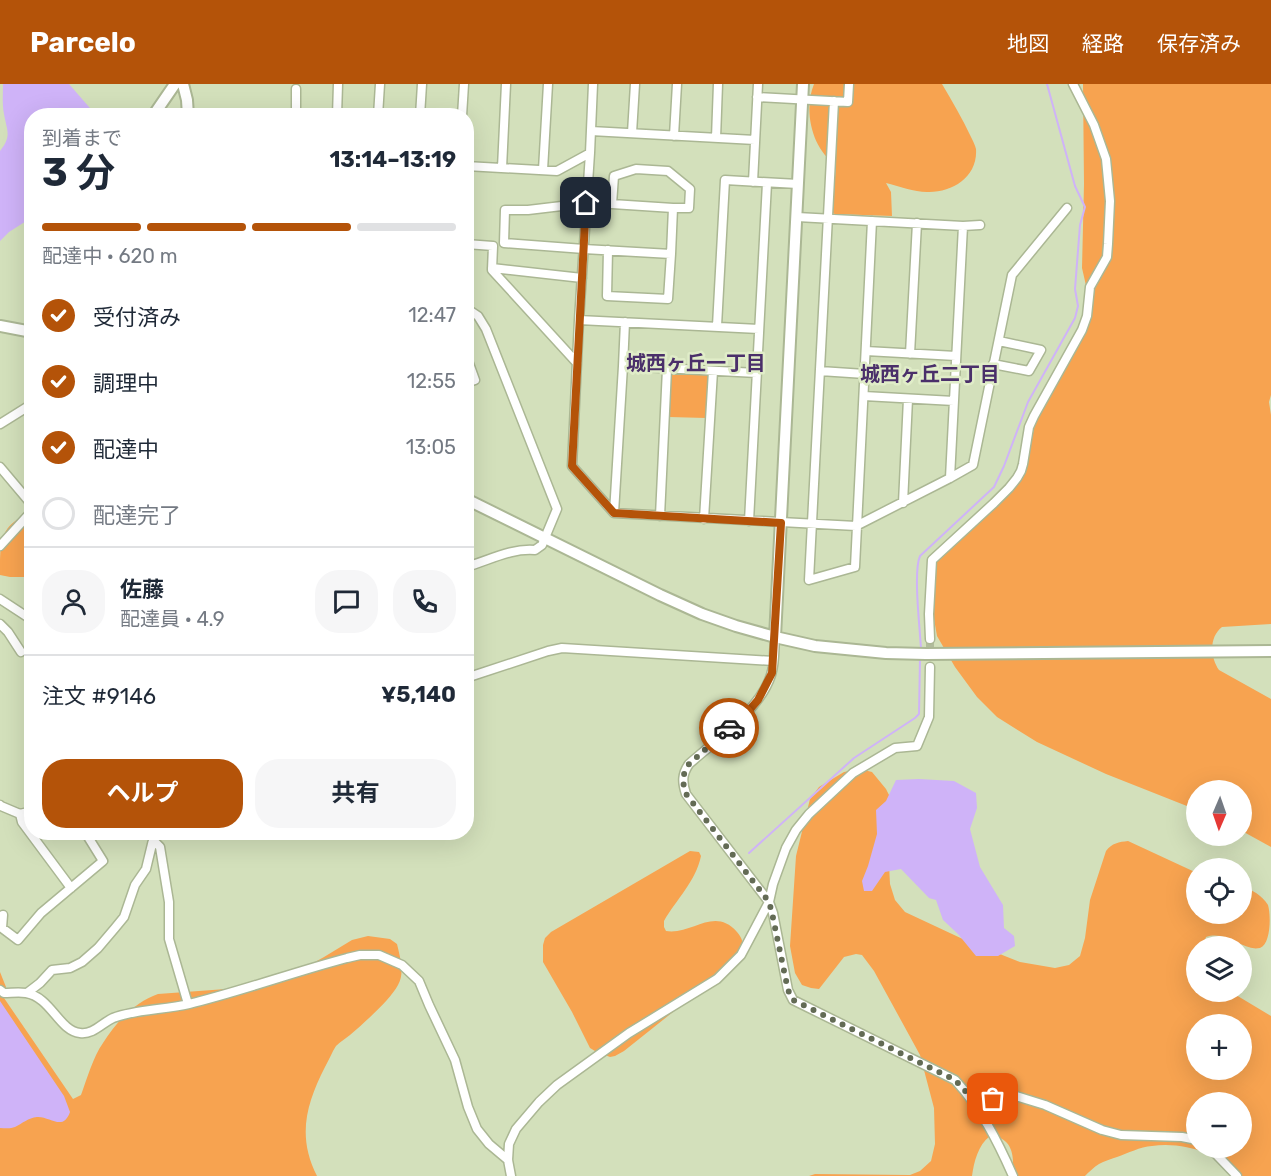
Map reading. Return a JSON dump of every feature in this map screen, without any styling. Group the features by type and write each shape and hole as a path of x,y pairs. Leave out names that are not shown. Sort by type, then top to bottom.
{"street":[{"path":"158,108 175,84"},
{"path":"183,84 188,108"},
{"path":"337,108 338,84"},
{"path":"378,108 380,84"},
{"path":"420,108 422,84"},
{"path":"462,108 464,84"},
{"path":"502,168 506,84"},
{"path":"543,170 548,84"},
{"path":"593,84 572,466 614,513 856,526 974,465 1012,275 1067,208"},
{"path":"632,133 635,84"},
{"path":"674,136 677,84"},
{"path":"716,138 718,84"},
{"path":"753,182 758,84"},
{"path":"803,84 772,673 758,700 746,714 689,764 683,777 683,786 686,794 769,902 788,990 793,1000 955,1080 970,1096 997,1139 1013,1176"},
{"path":"757,97 848,102 849,84"},
{"path":"930,639 932,560 1009,488 1021,471 1029,427 1082,330 1087,316 1090,287 1107,257 1110,201 1106,159 1094,125 1072,84"},
{"path":"296,89 296,108"},
{"path":"834,101 810,580 855,567 872,221"},
{"path":"591,131 755,140"},
{"path":"474,166 557,171 590,153"},
{"path":"612,204 614,176 636,169 668,171 690,189 689,208 586,203 528,210 505,210 504,243 670,254"},
{"path":"717,326 725,180 798,184"},
{"path":"749,521 767,183"},
{"path":"609,250 607,296 668,299 673,208"},
{"path":"796,217 980,225"},
{"path":"910,354 917,223"},
{"path":"950,478 963,225"},
{"path":"474,245 493,246 492,270 577,363"},
{"path":"492,268 582,278"},
{"path":"474,313 486,329 557,509 542,545 535,550 512,551 474,565"},
{"path":"579,320 759,329"},
{"path":"614,513 625,322"},
{"path":"0,326 24,330"},
{"path":"993,364 1029,371 1041,350 999,341"},
{"path":"866,351 956,356"},
{"path":"623,366 757,373"},
{"path":"660,516 667,369"},
{"path":"704,519 713,371"},
{"path":"820,371 865,374"},
{"path":"864,396 954,401"},
{"path":"903,503 908,399"},
{"path":"0,424 24,409"},
{"path":"2,474 24,497"},
{"path":"474,503 702,614 736,626 815,646 886,653 1271,651"},
{"path":"0,546 24,520"},
{"path":"0,599 24,615"},
{"path":"0,624 21,652"},
{"path":"474,675 562,648 773,661"},
{"path":"511,1176 508,1160 509,1143 516,1129 539,1102 557,1085 629,1033 717,979 741,955 769,902 786,849 796,830 809,814 854,773 895,748 917,746 929,717 930,667"},
{"path":"0,805 24,813"},
{"path":"21,814 24,825"},
{"path":"35,840 71,888"},
{"path":"3,915 2,928 18,940 41,913 103,861 90,840"},
{"path":"27,993 52,970 70,968 88,958 115,928 124,916 135,885 146,869 152,840"},
{"path":"156,840 160,847 169,902 169,939 188,1004"},
{"path":"0,990 4,993 27,993 46,1003 63,1023 81,1034 90,1032 112,1018 188,1004 347,958 371,954 388,957 410,971 419,981 455,1060 468,1107 477,1129 489,1144 508,1160"},
{"path":"974,1102 1013,1095 1045,1105 1102,1130 1121,1135 1186,1138"},
{"path":"1220,1158 1238,1176"}],"shaded area":[{"path":"3,84 69,84 90,108 24,108 24,222 0,241 0,151 8,133 3,106"},
{"path":"814,84 942,84 975,146 973,168 962,181 936,192 917,191 886,183 891,192 892,216 832,213 836,165 821,149 812,129 809,106"},
{"path":"1083,84 1271,84 1271,395 1269,402 1271,415 1271,624 1222,627 1215,636 1212,647 1219,670 1271,699 1271,847 1252,837 1252,780 1186,780 1186,806 1106,774 1037,742 997,717 977,697 955,667 937,636 931,613 934,560 980,517 1025,464 1039,409 1084,330 1090,303 1082,268"},
{"path":"673,373 706,374 708,376 706,418 669,417 671,375"},
{"path":"24,516 24,577 0,575 0,552 4,535"},
{"path":"864,770 872,772 886,789 893,803 889,865 890,884 895,900 905,912 967,941 1020,962 1055,968 1069,965 1080,956 1090,900 1106,851 1119,842 1128,841 1186,868 1186,924 1252,924 1252,891 1263,898 1268,905 1270,922 1266,941 1260,948 1252,948 1252,936 1186,936 1186,1002 1248,1002 1271,1016 1271,1176 1242,1176 1217,1158 1252,1158 1252,1092 1186,1092 1186,1147 1164,1145 1143,1148 1105,1161 1085,1176 1012,1176 1011,1149 1004,1140 990,1136 975,1160 972,1176 809,1176 815,1174 910,1175 920,1171 931,1161 935,1144 934,1108 920,1055 874,971 862,955 844,957 819,989 802,985 795,973 790,946 796,856 810,799 819,787 844,772"},
{"path":"896,780 954,781 976,793 977,808 970,829 980,867 1003,905 1004,928 1014,936 1015,946 998,956 976,956 943,920 936,900 929,898 901,869 885,872 872,891 864,891 862,881 877,834 876,810 886,801"},
{"path":"690,851 699,852 701,856 695,874 664,921 666,931 676,931 703,923 720,921 737,932 743,942 743,954 624,1051 610,1057 595,1051 590,1048 543,962 545,938 551,932"},
{"path":"368,936 390,939 397,944 401,965 400,980 383,1004 336,1046 318,1081 306,1121 307,1148 317,1176 0,1176 0,972 6,987 4,998 73,1099 81,1095 90,1068 103,1043 127,1014 142,1002 158,994 226,989 285,979 352,940"},
{"path":"0,1001 64,1096 70,1112 64,1121 56,1122 37,1117 13,1128 0,1128"}],"waterway":[{"path":"921,649 917,587 920,556 994,487 1028,402 1075,318 1078,306 1075,289 1080,225 1085,207 1075,186 1047,84"},
{"path":"749,853 854,758 919,714 920,658"}],"tunnel":[{"path":"930,639 930,667"}],"way so far":[{"path":"729,728 689,764 683,777 683,786 686,794 743,871 769,902 788,990 793,1000 955,1080 974,1102 993,1099"}],"district":[{"name":"城西ヶ丘一丁目","path":"696,363"},
{"name":"城西ヶ丘二丁目","path":"930,374"}],"route":[{"path":"586,203 572,466 614,513 781,523 772,673 758,700 729,728"}]}
